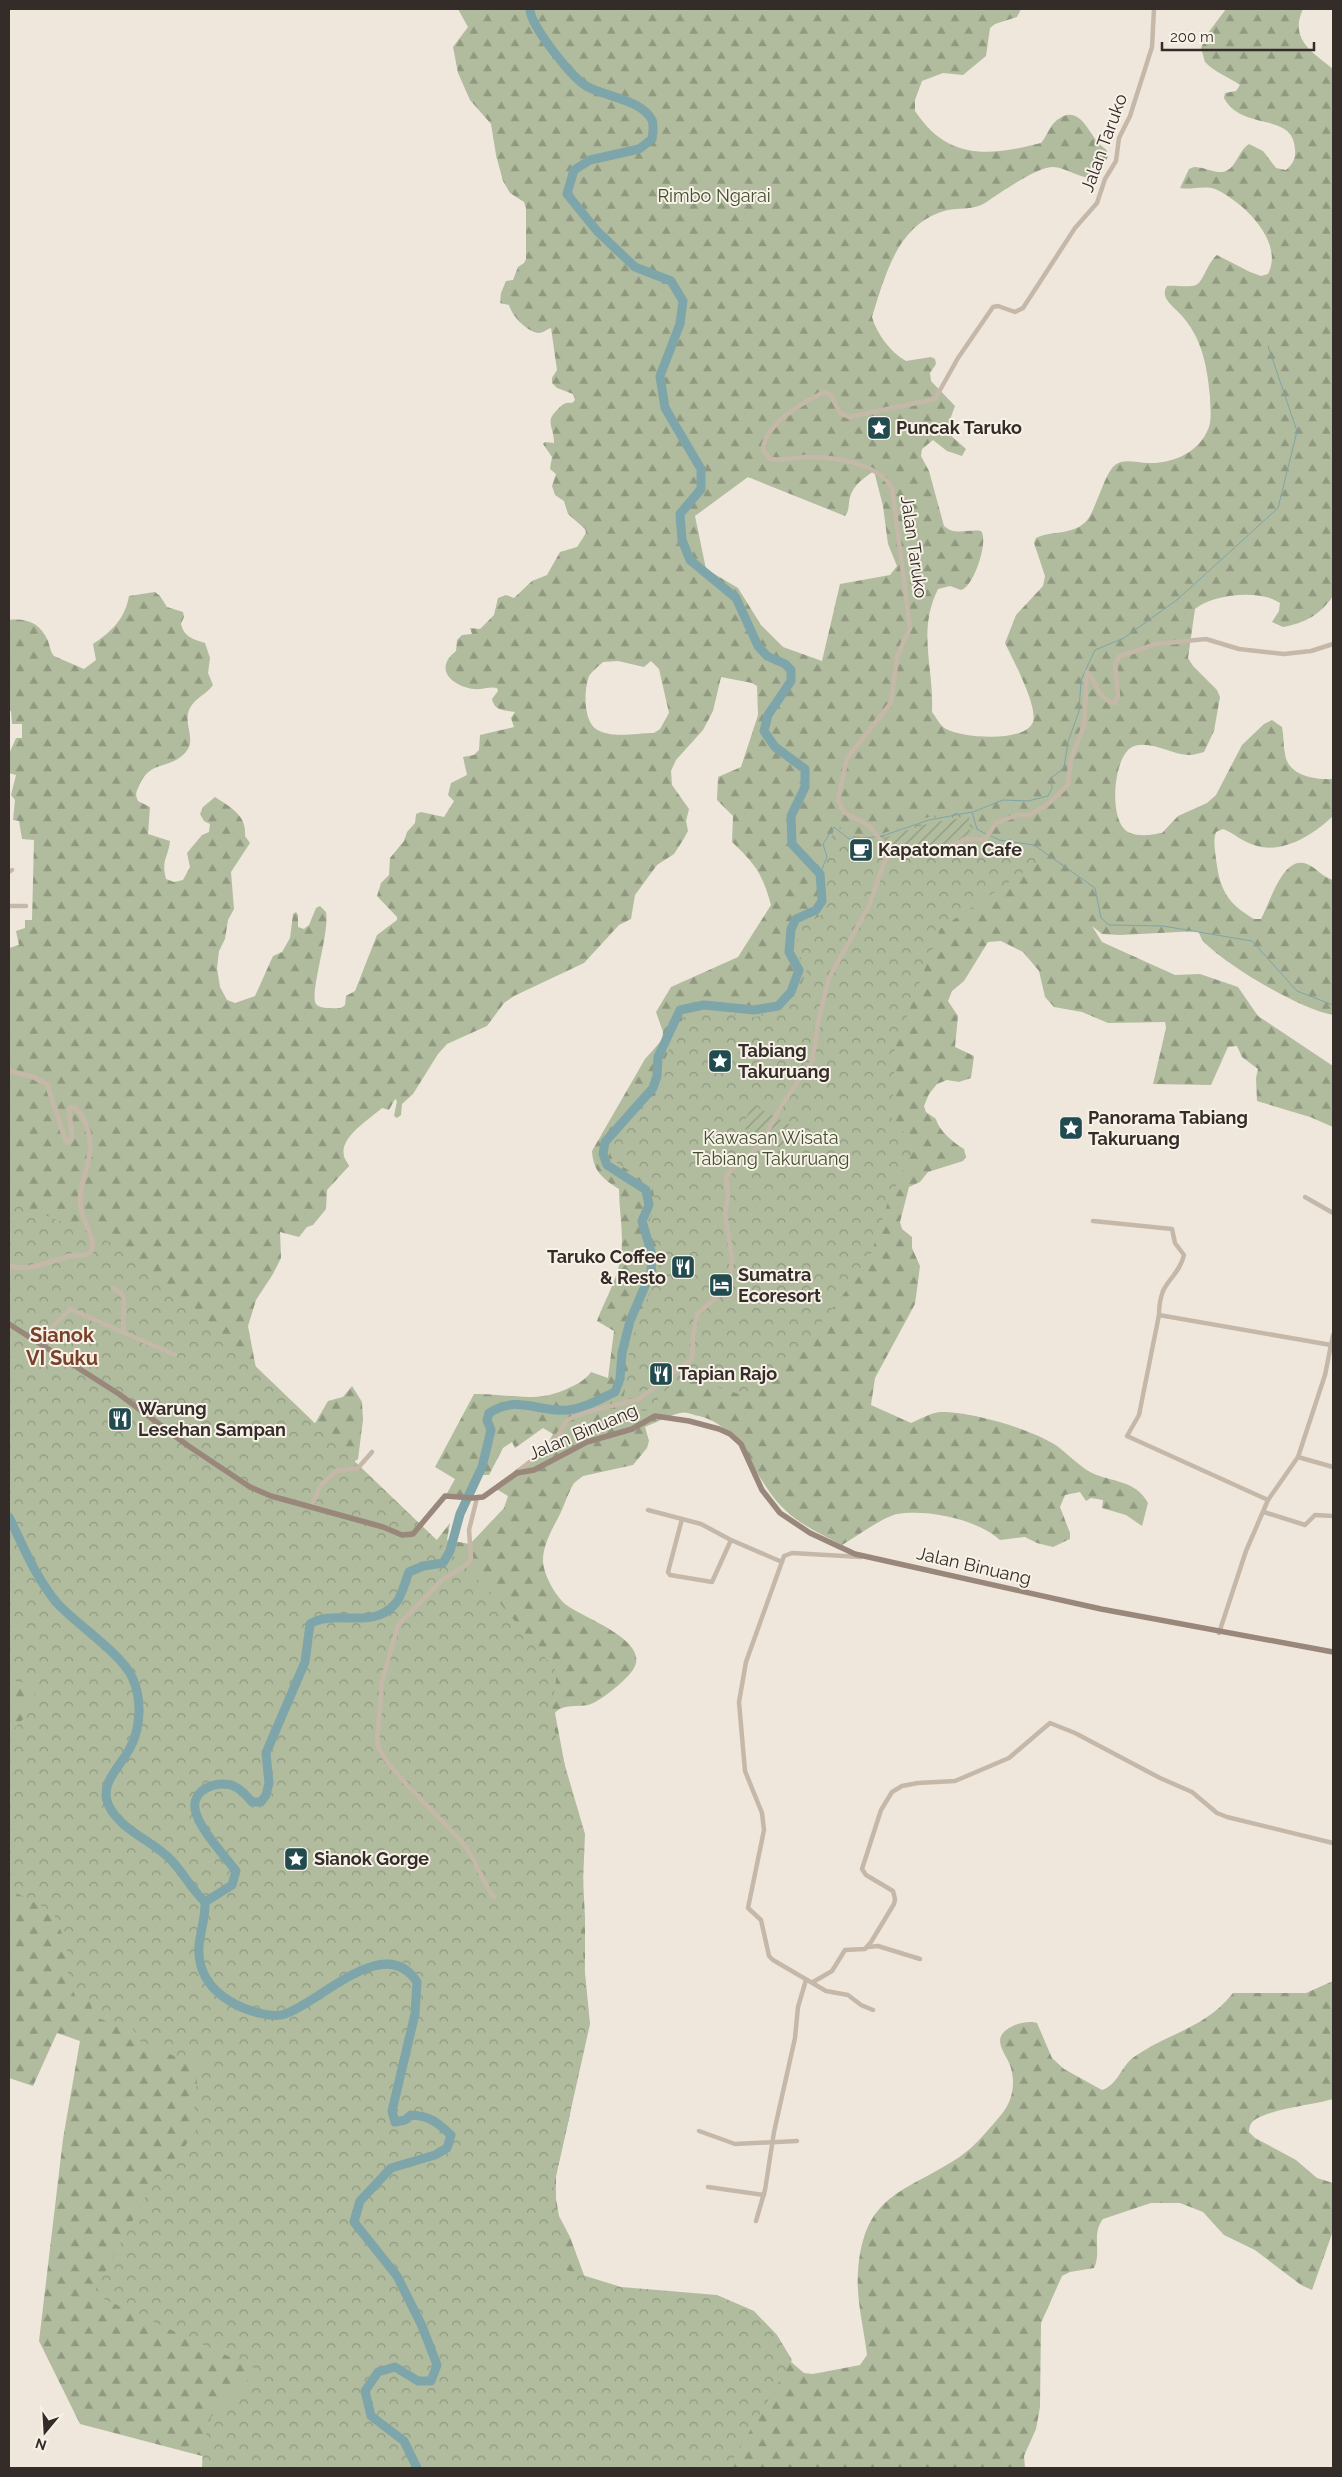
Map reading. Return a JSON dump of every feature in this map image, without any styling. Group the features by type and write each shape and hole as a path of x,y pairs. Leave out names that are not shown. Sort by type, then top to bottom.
{"main road":[{"path":"9,1324 119,1394 187,1445 250,1487 311,1507 383,1527 402,1535 409,1535 420,1526 445,1496 475,1498"},
{"name":"Jalan Binuang","path":"475,1498 491,1493 517,1473 534,1470 587,1442 632,1429 655,1416 719,1428 730,1434 741,1444 762,1490 780,1513 810,1533 868,1558 1218,1633 1333,1652"}],"street":[{"name":"Jalan Taruko","path":"888,852 876,833 867,824 844,812 839,805 838,797 846,758 890,703 899,650 910,628 892,488 878,473 859,465 818,457 770,459 762,450 764,441 771,430 787,414 824,392 831,395 840,413 849,417 935,399 958,358 993,307 998,306 1015,312 1023,308 1075,228 1097,204 1105,179 1116,161 1119,138 1130,116 1152,47 1154,9"},
{"path":"517,1473 554,1442 567,1420 587,1412 639,1400 692,1360 693,1335 698,1314 724,1291 730,1279 732,1258 725,1213 728,1197 726,1177 733,1168 760,1146 781,1106 812,1062 819,1018 829,978 869,906 888,852 944,848 967,839 985,839 996,823 1017,815 1029,815 1047,805 1068,785 1071,758 1084,726 1087,672 1097,691 1110,702 1116,703 1118,696 1115,663 1120,656 1156,644 1206,639 1238,649 1284,654 1311,651 1333,644"},
{"path":"9,906 26,906"},
{"path":"9,1071 33,1077 47,1084 66,1142 70,1141 72,1136 69,1110 71,1107 78,1110 91,1134 81,1210 93,1246 90,1253 84,1255 72,1256 41,1265 17,1268 9,1266"},
{"path":"1305,1197 1333,1213"},
{"path":"1093,1222 1172,1229 1175,1242 1184,1255 1175,1276 1164,1289 1160,1300 1159,1315 1139,1414 1128,1436 1268,1500"},
{"path":"113,1288 121,1293 124,1299 123,1331"},
{"path":"38,1342 70,1308 175,1355"},
{"path":"1159,1315 1332,1344"},
{"path":"1218,1633 1246,1551 1268,1500 1298,1457 1325,1375 1333,1336"},
{"path":"311,1507 321,1485 336,1471 358,1468 372,1452"},
{"path":"1298,1457 1333,1467"},
{"path":"475,1498 469,1530 471,1558 469,1563 431,1590 400,1620 396,1630 382,1682 377,1743 380,1752 402,1778 461,1840 494,1897"},
{"path":"648,1510 701,1524 731,1540 782,1562"},
{"path":"1264,1512 1305,1525 1315,1514 1333,1516"},
{"path":"682,1519 669,1564 668,1572 670,1575 712,1582 731,1540"},
{"path":"868,1558 792,1553 784,1556 746,1662 739,1702 745,1771 762,1813 764,1830 748,1908 761,1920 769,1956 826,1991 848,1995 861,2005 874,2010"},
{"path":"865,1949 871,1942 895,1899 889,1887 866,1875 862,1869 881,1810 892,1792 902,1786 918,1783 955,1781 1009,1758 1050,1723 1075,1733 1160,1778 1192,1792 1222,1815 1333,1843"},
{"path":"813,1982 832,1971 845,1950 878,1946 920,1959"},
{"path":"756,2221 764,2195 772,2142 794,2038 798,2007 806,1980"},
{"path":"699,2131 735,2144 797,2141"},
{"path":"708,2187 764,2195"}],"green space":[{"name":"Rimbo Ngarai","path":"458,9 1021,9 1017,17 995,24 990,28 986,56 963,75 943,73 922,81 915,100 915,111 941,139 956,147 971,151 987,152 1004,151 1041,143 1057,120 1064,116 1076,116 1085,124 1097,142 1107,151 1108,156 1100,175 1089,178 1058,167 1045,168 1018,182 985,203 970,208 944,211 928,218 904,240 895,254 882,285 872,317 877,330 885,342 906,361 931,357 935,359 936,364 930,373 931,381 955,406 948,425 948,433 966,449 962,456 947,451 933,440 922,449 921,456 929,471 944,526 952,531 981,531 983,544 979,563 971,581 966,587 961,590 950,586 938,589 932,605 927,635 932,712 946,729 965,735 992,737 1018,733 1028,729 1033,722 1032,705 1019,671 1005,643 1016,615 1043,586 1045,576 1034,543 1036,538 1077,528 1083,524 1091,514 1108,474 1115,465 1126,461 1157,463 1176,459 1192,450 1205,436 1209,427 1211,416 1210,397 1207,372 1201,349 1191,327 1166,298 1165,289 1167,286 1196,285 1217,255 1261,276 1268,274 1272,261 1271,248 1266,236 1248,212 1237,203 1215,189 1207,187 1180,188 1189,169 1197,167 1224,172 1233,166 1249,144 1263,151 1276,168 1286,170 1292,163 1295,155 1292,137 1286,130 1276,125 1242,115 1232,108 1224,98 1225,93 1236,91 1240,85 1205,62 1201,48 1208,33 1226,9 1303,9 1299,19 1301,37 1317,57 1333,69 1333,596 1323,608 1311,617 1283,627 1272,622 1279,611 1280,603 1261,596 1237,595 1225,597 1203,604 1195,609 1188,658 1193,666 1217,690 1220,697 1214,731 1204,752 1195,754 1182,754 1146,745 1132,747 1126,753 1117,775 1115,803 1122,826 1128,832 1140,835 1162,833 1178,816 1207,803 1216,795 1242,745 1264,724 1272,720 1282,727 1285,754 1291,767 1303,775 1318,779 1333,779 1333,816 1307,836 1286,845 1275,847 1250,844 1223,829 1216,832 1214,842 1218,870 1226,895 1237,907 1254,919 1261,919 1278,882 1291,866 1299,863 1307,864 1333,880 1333,1015 1303,1005 1248,975 1217,954 1202,940 1198,931 1120,935 1102,934 1092,926 1102,942 1175,975 1200,974 1238,987 1258,1016 1333,1066 1333,1127 1310,1117 1257,1101 1256,1078 1258,1069 1242,1057 1237,1046 1228,1047 1211,1085 1153,1084 1166,1028 1165,1022 1108,1023 1082,1012 1054,1007 1045,997 1039,971 1023,952 1001,941 988,942 964,981 952,991 948,1001 958,1016 955,1047 974,1056 971,1078 959,1082 947,1080 937,1084 929,1094 924,1106 926,1112 936,1119 944,1132 964,1149 966,1157 963,1161 928,1172 920,1182 909,1187 900,1222 902,1229 912,1237 912,1248 920,1266 915,1304 875,1378 871,1405 911,1423 940,1412 953,1412 1000,1422 1032,1433 1057,1446 1090,1472 1130,1486 1143,1495 1148,1503 1142,1526 1126,1515 1102,1508 1103,1500 1091,1498 1086,1501 1080,1492 1065,1495 1060,1507 1070,1533 1070,1539 1053,1547 1037,1543 1025,1537 1000,1540 978,1526 965,1521 937,1514 923,1513 897,1514 885,1519 842,1545 802,1523 781,1506 762,1481 746,1454 726,1430 714,1422 699,1416 682,1413 667,1417 645,1427 649,1441 647,1448 633,1465 583,1476 574,1483 549,1536 543,1554 547,1578 561,1600 573,1609 612,1630 632,1648 636,1658 631,1672 621,1683 602,1698 591,1704 562,1708 555,1713 582,1857 585,1918 585,1965 570,2114 556,2175 556,2199 559,2216 570,2237 588,2286 776,2349 804,2373 813,2374 860,2365 867,2355 859,2303 858,2272 862,2246 868,2226 889,2199 970,2149 1001,2115 1011,2097 1013,2085 1010,2065 1000,2043 1001,2035 1005,2031 1021,2023 1037,2023 1052,2058 1064,2069 1102,2090 1116,2080 1134,2057 1199,2022 1222,2005 1233,1993 1306,1993 1333,1981 1333,2099 1269,2113 1253,2121 1249,2131 1255,2138 1296,2160 1317,2178 1333,2183 1333,2231 1312,2290 1301,2285 1255,2250 1224,2235 1203,2212 1180,2203 1151,2203 1103,2219 1099,2225 1097,2256 1094,2268 1070,2272 1062,2276 1041,2323 1040,2407 1036,2429 1024,2456 1025,2468 518,2468 564,2348 436,1541 450,1523 447,1540 470,1544 504,1508 508,1496 493,1487 546,1447 553,1434 543,1428 515,1448 512,1442 503,1448 489,1475 479,1475 466,1497 446,1495 455,1479 435,1467 474,1394 518,1397 551,1395 574,1385 591,1372 608,1378 614,1331 597,1321 614,1281 621,1255 619,1189 600,1174 594,1164 592,1151 645,1059 662,1040 663,1032 656,1012 671,987 738,957 771,905 757,870 732,842 733,816 717,800 718,777 741,767 758,715 757,686 752,683 721,677 713,711 703,730 676,760 671,771 672,785 689,809 686,821 688,831 674,854 657,865 635,895 631,919 619,925 584,963 514,996 504,1003 487,1026 447,1044 438,1054 413,1094 402,1104 401,1115 397,1118 394,1116 397,1101 395,1099 389,1110 382,1108 351,1135 344,1149 344,1158 349,1166 327,1190 326,1209 313,1225 307,1227 299,1237 280,1232 281,1258 256,1300 248,1326 259,1384 314,1425 328,1401 343,1397 352,1386 362,1402 363,1420 358,1459 349,1465 9,1263 9,948 19,945 16,931 25,928 25,920 32,920 34,840 22,839 19,821 13,820 15,800 11,795 16,775 9,773 9,754 16,738 22,738 22,724 12,724 11,711 9,711 9,620 27,621 37,626 45,635 54,656 84,669 96,660 93,644 106,635 121,618 129,596 155,592 167,607 183,612 184,617 181,624 184,632 193,639 205,643 210,658 208,673 213,685 194,702 189,710 190,744 188,749 178,759 148,772 143,778 136,795 138,801 150,807 148,834 170,841 165,863 165,873 166,879 174,882 183,880 190,867 187,853 202,835 209,832 210,824 204,821 200,814 203,807 215,797 236,812 243,822 245,836 250,843 231,872 234,909 228,920 225,939 219,951 217,968 220,987 227,1000 235,1003 255,996 273,956 282,952 290,938 293,914 296,912 298,915 298,927 304,929 309,925 316,908 320,906 326,912 326,921 315,988 316,1004 321,1007 335,1009 345,1005 346,996 355,991 377,935 397,920 397,917 377,896 381,883 389,875 390,858 404,841 407,832 415,823 416,814 421,812 444,817 454,801 448,795 451,783 467,775 463,757 474,755 479,750 480,735 514,727 511,718 515,712 500,709 493,703 492,699 498,691 497,688 474,689 459,684 448,676 446,664 456,651 457,640 462,635 472,634 470,628 480,629 494,615 498,598 506,595 514,598 532,581 547,575 560,552 577,547 586,533 585,529 568,514 564,501 555,495 552,486 556,474 550,469 552,457 543,444 545,442 554,443 551,417 563,405 572,403 575,400 573,394 557,388 552,383 552,378 557,370 551,328 539,333 534,332 525,327 509,305 500,303 501,293 506,281 513,280 518,267 526,259 526,208 524,202 510,193 503,181 491,124 470,100 458,73 453,47 468,27","holes":["874,471 883,506 888,544 897,566 890,575 840,584 822,661 783,647 761,625 738,588 706,569 695,516 748,477 845,516 854,488","618,661 644,667 651,661 659,669 669,713 660,729 654,733 609,734 596,729 592,725 586,704 586,688 589,676 603,662"]},
{"name":"Kawasan Wisata Tabiang Takuruang","path":"971,809 973,833 994,844 1029,848 1043,859 940,929 895,1047 892,1118 915,1147 888,1202 868,1263 788,1365 742,1395 693,1379 673,1383 647,1411 621,1409 627,1380 629,1354 637,1323 658,1274 659,1255 649,1222 656,1205 652,1186 613,1160 610,1154 611,1145 659,1091 664,1078 665,1059 684,1016 705,1012 754,1017 782,1012 797,995 807,970 797,950 798,931 801,925 820,916 829,903 823,872 835,824 839,825 844,833 865,837 887,832 939,814"},
{"path":"969,817 970,834 943,846 892,849 883,838 930,823"},
{"path":"753,1105 796,1128 784,1150 741,1127"},
{"name":"Sianok Gorge","path":"9,1200 117,1245 198,1311 490,1591 557,1672 551,1718 585,1834 581,1932 590,2024 553,2190 563,2242 560,2268 621,2287 717,2295 754,2311 777,2335 792,2360 728,2468 202,2468 203,2446 211,2417 258,2370 93,2294 146,2196 197,2130 195,2100 199,2061 174,2056 140,2041 130,2024 111,2023 93,2016 91,2002 75,1996 68,1975 67,1946 53,1912 18,1894 9,1885 9,1734 27,1715 38,1685 9,1680"},
{"path":"9,1586 366,2112 221,2461 80,2424 39,2341 63,2139 80,2041 57,2033 33,2086 9,2078"}],"waterway":[{"path":"205,1902 232,1885 236,1871 212,1842 201,1825 197,1817 195,1802 197,1797 206,1788 218,1784 231,1785 237,1788 252,1802 261,1802 266,1795 269,1783 266,1753 305,1662 310,1624 330,1618 364,1618 386,1612 397,1601 409,1572 423,1566 443,1563 450,1551 460,1514 482,1467 491,1430 487,1420 489,1413 500,1408 519,1404 547,1409 568,1410 586,1405 615,1392 620,1379 622,1353 630,1321 651,1272 652,1255 642,1221 649,1205 646,1190 607,1165 603,1154 605,1142 653,1088 657,1076 658,1057 680,1010 704,1005 754,1010 778,1006 791,992 799,970 789,952 791,929 796,919 816,910 822,901 820,874 792,844 791,816 805,787 805,769 775,747 764,731 768,715 791,681 791,670 785,664 767,656 758,646 736,598 690,560 682,540 680,514 701,489 701,469 665,408 660,376 680,324 683,301 671,281 635,267 597,231 567,194 574,170 590,160 639,149 652,139 652,120 647,113 632,103 581,83 563,64 544,39 530,9"},
{"path":"973,812 1003,800 1028,801 1048,796 1052,788 1051,778 1064,768 1068,742 1079,711 1081,680 1095,650 1124,638 1178,599 1278,508 1297,431 1268,346"},
{"path":"879,837 929,820 972,812 977,829 986,834"},
{"path":"820,874 827,857 823,844 834,827 849,839 875,837"},
{"path":"989,835 999,840 1034,845 1095,888 1101,918 1109,925 1163,926 1252,941 1297,991 1333,1005"},
{"path":"9,1517 30,1562 49,1593 65,1611 119,1659 132,1677 139,1703 137,1730 131,1746 109,1781 106,1796 108,1804 113,1813 129,1829 156,1847 172,1861 205,1902 199,1942 199,1958 209,1984 229,2001 246,2009 266,2015 280,2015 300,2007 353,1974 371,1967 388,1964 404,1968 417,1982 415,2014 392,2111 395,2122 405,2120 411,2115 428,2118 451,2135 447,2148 435,2155 391,2168 360,2201 354,2222 397,2276 422,2326 437,2365 431,2381 418,2381 395,2367 378,2372 365,2391 371,2416 404,2441 417,2468"}],"place":[{"name":"Puncak Taruko","path":"879,428"},
{"name":"Kapatoman Cafe","path":"861,850"},
{"name":"Tabiang Takuruang","path":"720,1061"},
{"name":"Panorama Tabiang Takuruang","path":"1071,1128"},
{"name":"Taruko Coffee & Resto","path":"683,1267"},
{"name":"Sumatra Ecoresort","path":"721,1285"},
{"name":"Tapian Rajo","path":"661,1374"},
{"name":"Warung Lesehan Sampan","path":"120,1419"},
{"name":"Sianok Gorge","path":"296,1859"}],"district":[{"name":"Sianok VI Suku","path":"62,1346"}]}
